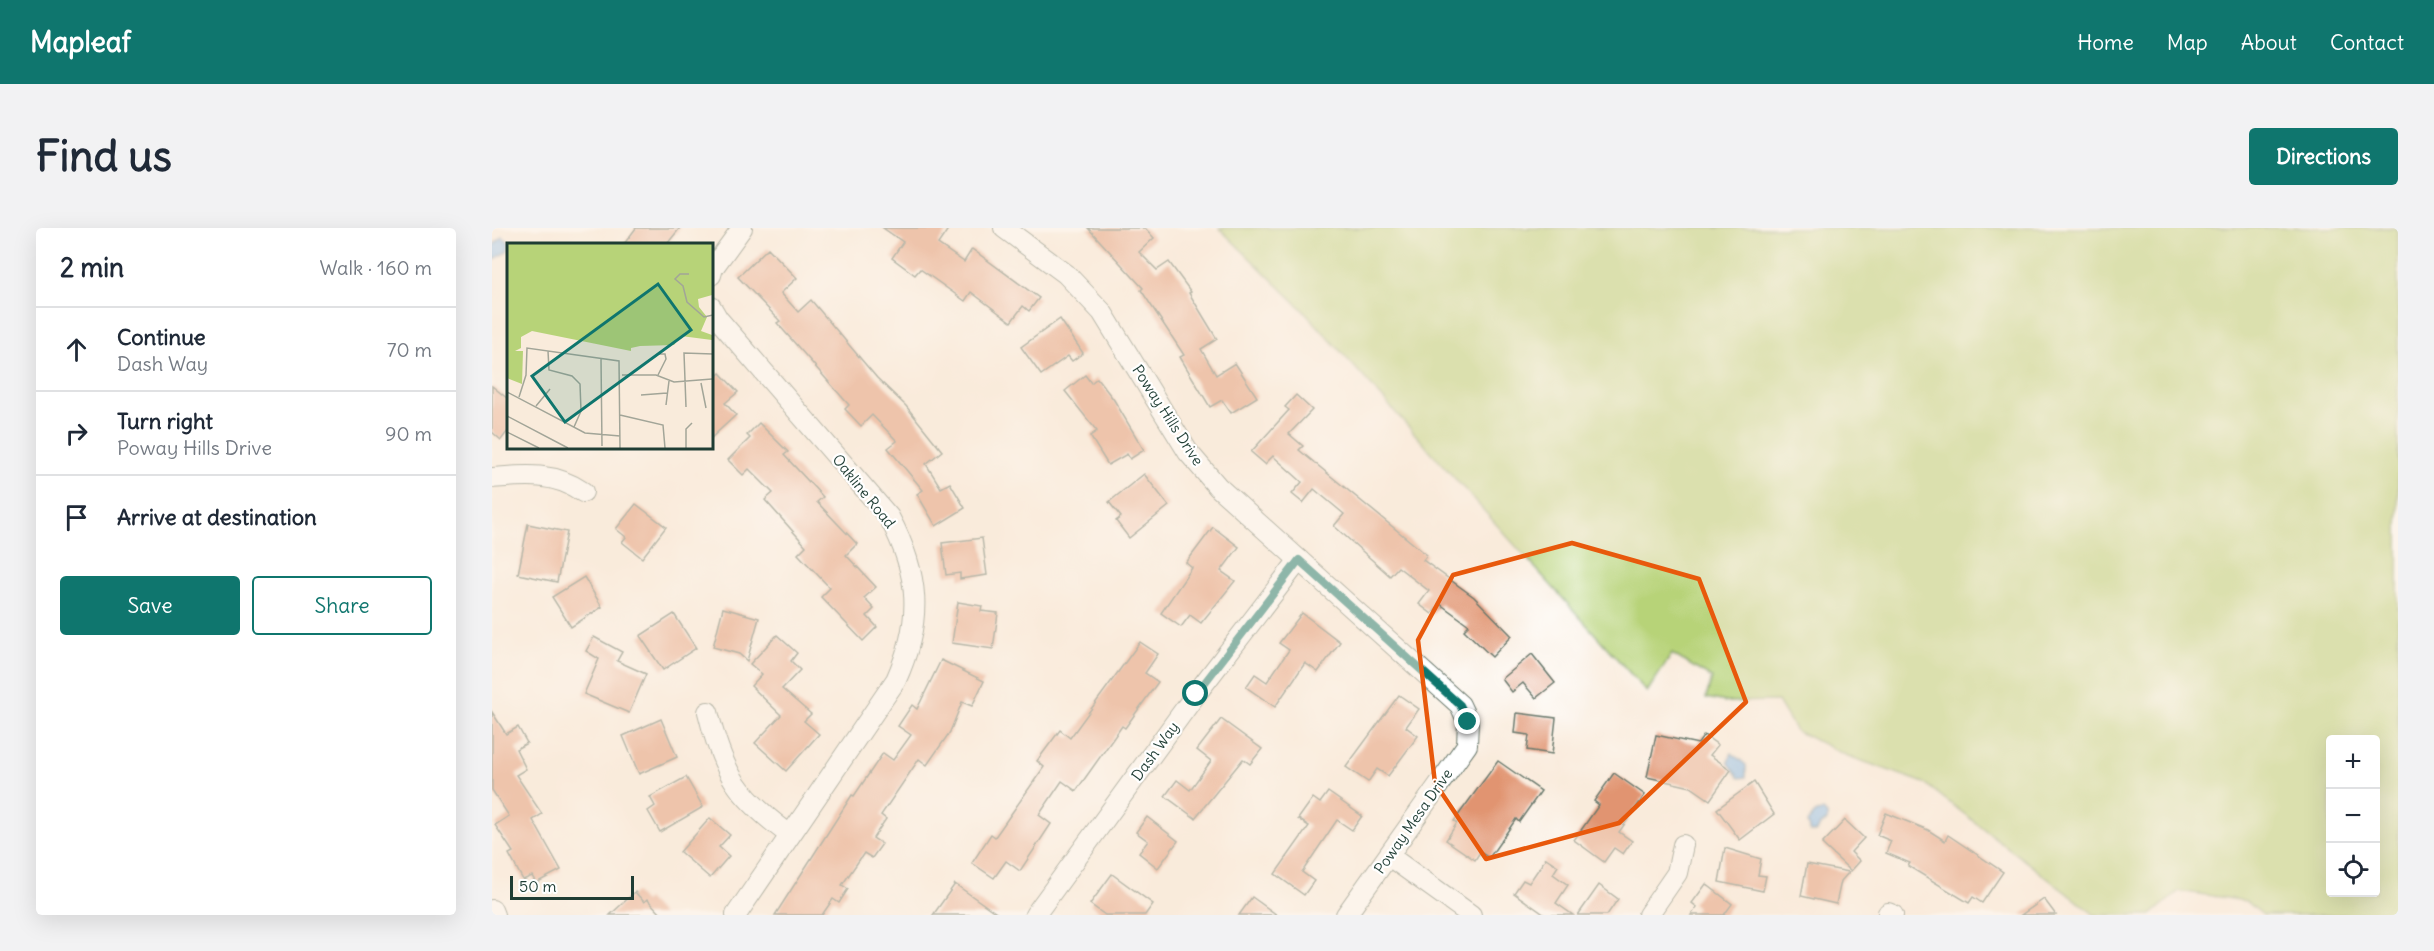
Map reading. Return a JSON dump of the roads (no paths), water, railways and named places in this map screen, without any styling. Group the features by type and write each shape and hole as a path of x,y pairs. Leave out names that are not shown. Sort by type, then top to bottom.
{"street":[{"path":"712,272 742,228"},
{"name":"Poway Hills Drive","path":"1004,228 1066,274 1102,312 1188,452 1218,487 1460,705 1468,722"},
{"name":"Oakline Road","path":"712,310 889,517 904,545 916,595 910,650 896,680 736,915"},
{"path":"492,478 539,474 573,485 583,492"},
{"name":"Dash Way","path":"1035,915 1196,694 1299,560"},
{"path":"708,712 716,748 736,786 759,812 790,835"},
{"name":"Poway Mesa Drive","path":"1346,915 1467,745 1468,722"},
{"path":"1648,915 1677,873 1683,845"},
{"path":"1389,856 1471,915"},
{"path":"492,910 494,915"}],"water":[{"path":"503,237 509,242 507,251 494,260 492,246"},
{"path":"1732,753 1746,765 1746,777 1739,778 1728,762"},
{"path":"1823,811 1827,815 1827,821 1820,825 1817,832 1810,832 1807,823 1816,812"}]}
